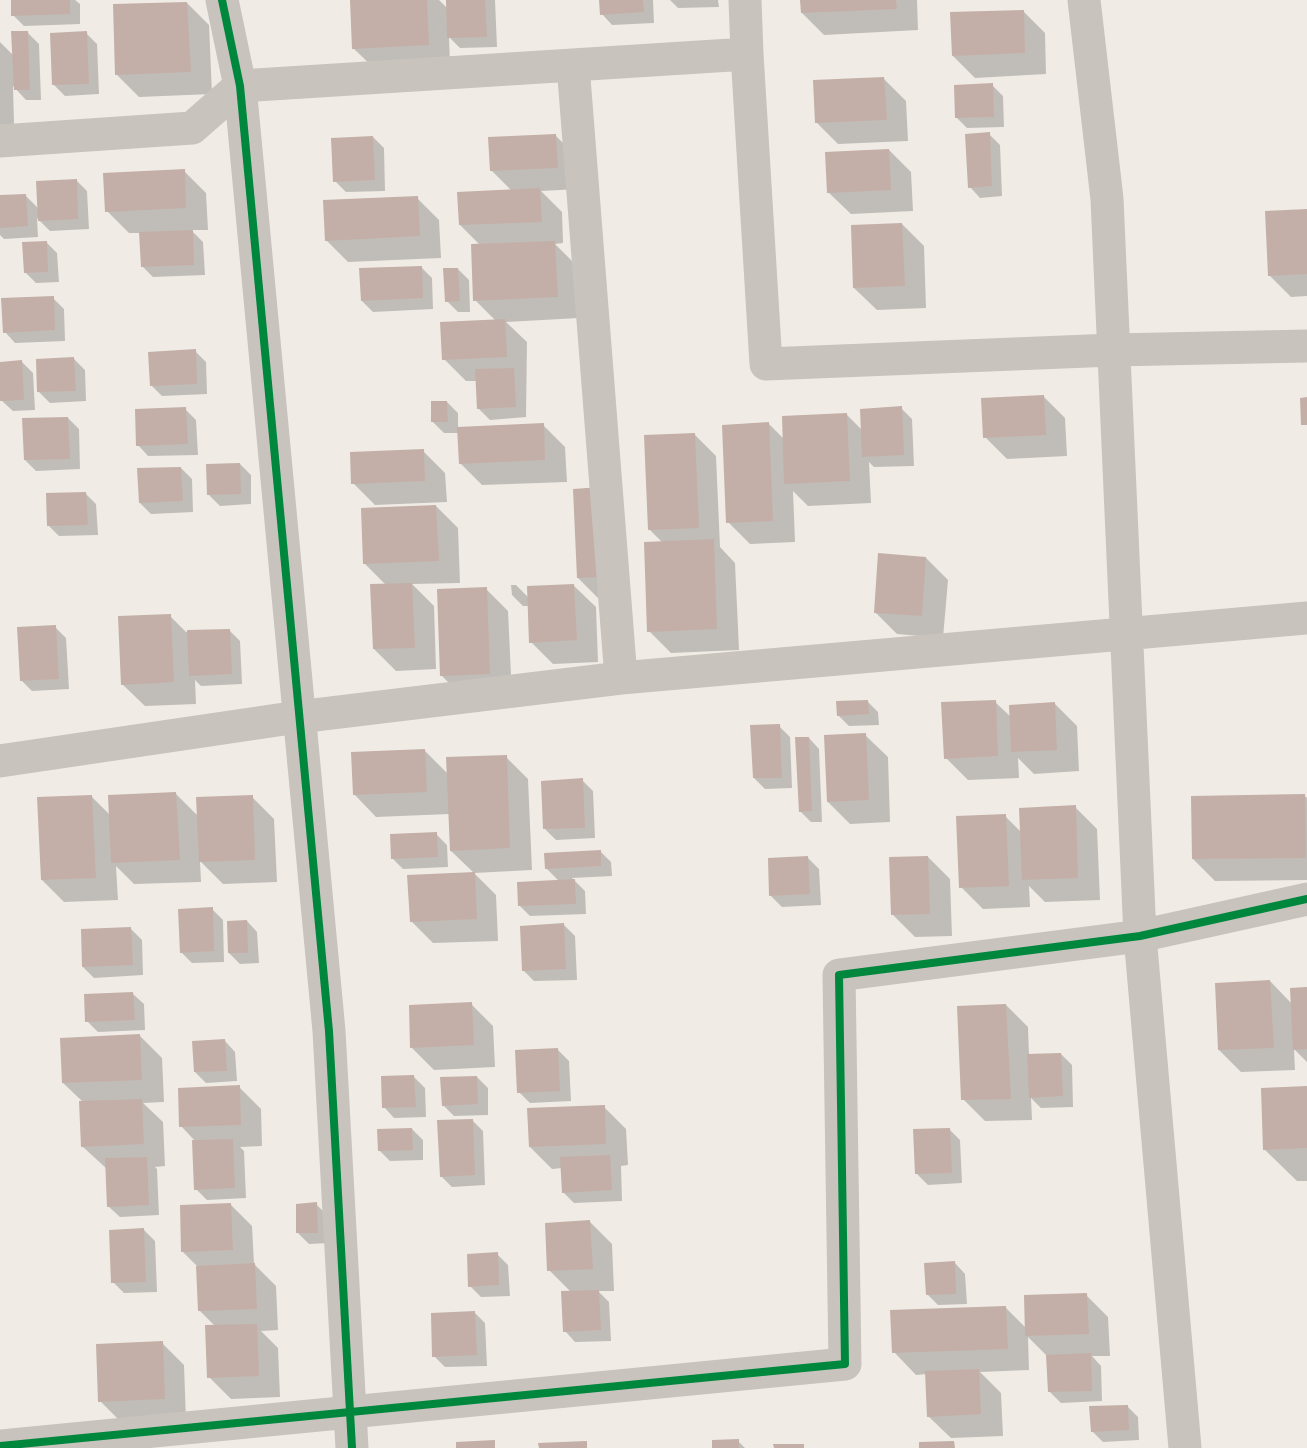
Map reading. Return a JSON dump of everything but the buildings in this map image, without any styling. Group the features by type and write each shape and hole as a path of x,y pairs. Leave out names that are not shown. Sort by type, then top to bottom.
{"street":[{"path":"222,0 240,86 329,1031 352,1448"},
{"path":"745,0 766,364 1113,350 1307,346"},
{"path":"1084,0 1107,199 1140,936 1185,1448"},
{"path":"0,141 192,128 240,86 747,54"},
{"path":"573,65 621,678"},
{"path":"0,761 298,717 621,678 1307,618"},
{"path":"0,1446 845,1364 839,975 1140,936 1307,899"}],"cycle path":[{"path":"222,0 240,86 329,1031 352,1448"},
{"path":"0,1446 845,1364 839,975 1140,936 1307,899"}]}
